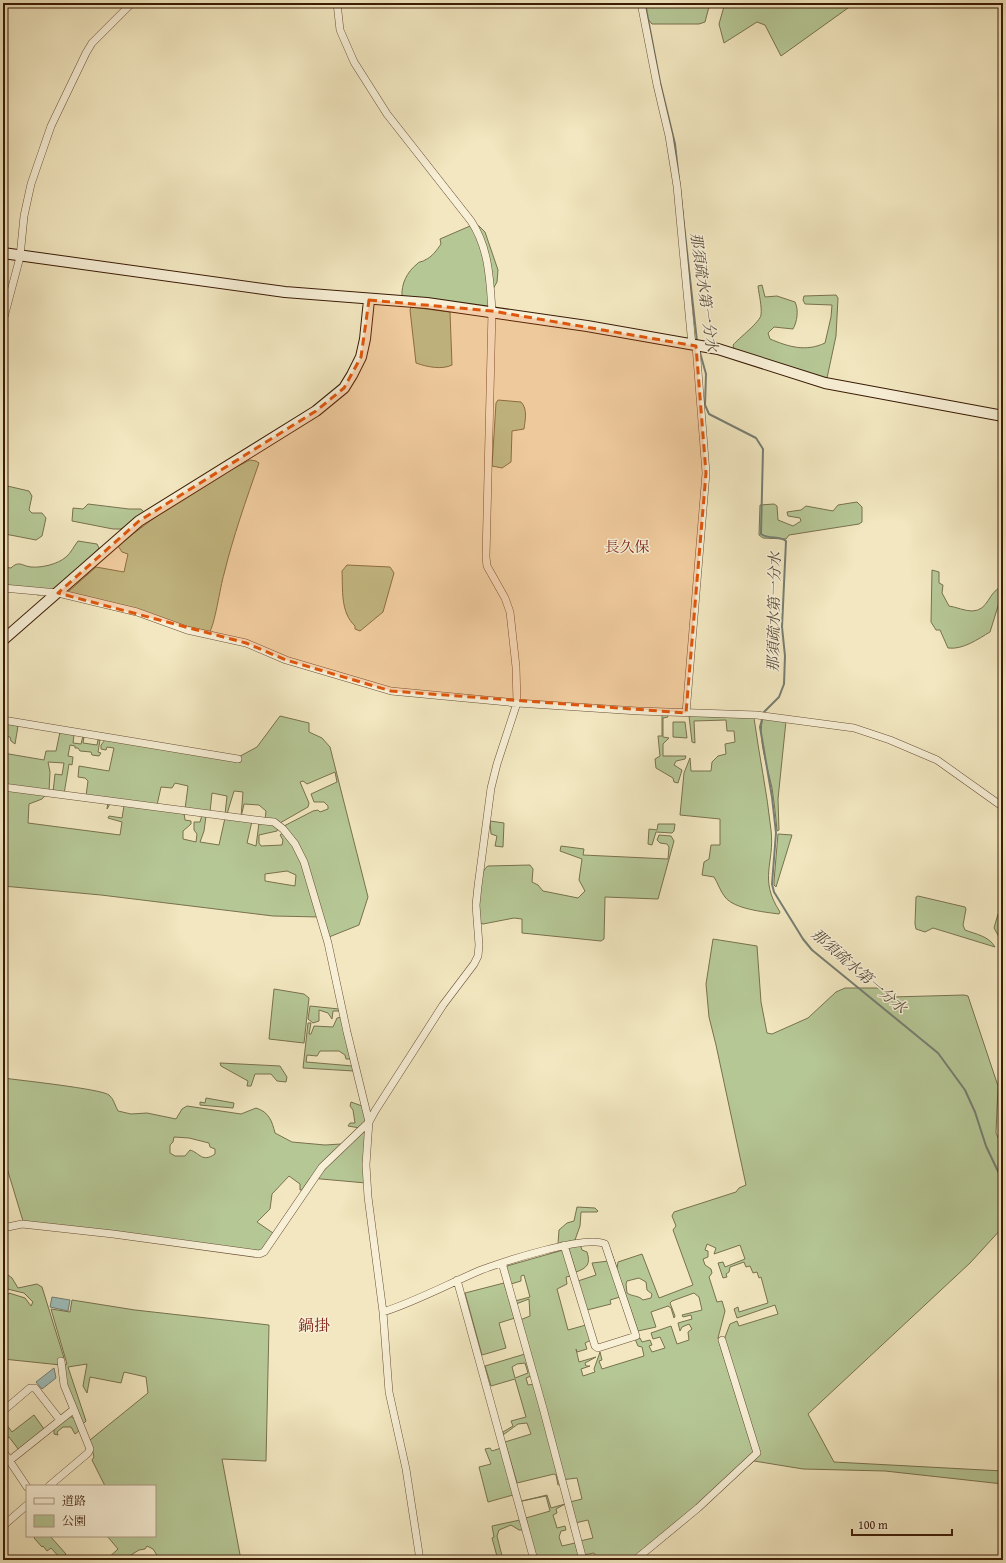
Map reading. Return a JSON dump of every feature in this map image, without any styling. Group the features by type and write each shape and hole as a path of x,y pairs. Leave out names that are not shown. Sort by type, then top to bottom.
{"street":[{"path":"3,321 20,257 26,204 40,155 51,126 86,53 92,44 132,3"},
{"path":"3,1228 22,1224 114,1234 260,1254 264,1252 322,1167 369,1122 443,1005 474,964 478,956 479,945 476,905 477,892 491,788 516,703 516,667 510,612 505,598 487,566 486,557 492,311 490,273 485,250 477,230 387,114 354,62 340,30 337,3"},
{"path":"641,3 670,143 694,345 706,473 686,713"},
{"path":"3,253 20,257 285,292 368,300 427,303 492,311 694,345 738,354 793,374 833,385 1003,416"},
{"path":"3,640 139,521 316,411 344,388 361,357 365,339 368,300"},
{"path":"3,588 58,593 137,612 187,630 246,643 286,660 391,691 516,703 686,713 757,715 854,728 871,733 936,760 1003,807"},
{"path":"3,720 238,759"},
{"path":"3,787 269,822 279,825 295,844 304,862 328,943 348,1040 369,1122 366,1165 368,1197 383,1312 389,1392 406,1469 420,1560"},
{"path":"383,1312 402,1306 457,1280 502,1263 564,1245 580,1241 605,1244 636,1336 598,1348 595,1346 564,1245"},
{"path":"502,1263 545,1415 583,1560"},
{"path":"457,1280 534,1560"},
{"path":"635,1560 698,1508 757,1453 722,1340"},
{"path":"50,1485 88,1453 90,1449 73,1410 62,1376 61,1361"},
{"path":"3,1411 30,1388 35,1388 60,1420"},
{"path":"9,1461 73,1410"},
{"path":"3,1451 26,1486"},
{"path":"3,1526 26,1506"}],"highlighted area":[{"path":"369,300 492,311 696,346 706,473 686,713 391,691 286,660 246,643 58,593 139,521 316,411 344,388 361,357"}],"green space":[{"path":"643,3 710,3 705,22 699,24 652,24 646,17"},
{"path":"725,3 855,3 781,56 765,25 757,22 724,43 719,24"},
{"path":"470,226 479,226 485,232 498,270 497,282 493,289 493,305 488,308 402,297 404,283 410,271 418,263 428,259 434,253 441,244 440,239"},
{"path":"762,285 765,297 777,296 795,302 797,316 793,329 774,327 768,333 770,339 791,346 804,348 818,346 825,343 832,305 805,304 803,300 804,296 836,295 838,298 836,336 827,378 825,380 734,349 733,345 760,318 761,308 758,286"},
{"path":"411,307 450,312 452,365 448,367 434,367 416,363 410,310"},
{"path":"498,400 521,402 525,408 524,429 512,431 511,462 502,468 492,466 496,403"},
{"path":"250,460 259,463 231,546 209,633 68,592 96,567 124,572 128,554 122,552 118,546 181,499 215,478"},
{"path":"3,485 29,491 32,496 29,510 32,513 42,513 46,518 42,536 36,540 5,534 3,531"},
{"path":"857,502 862,507 862,522 859,524 789,535 786,539 763,538 759,535 760,505 774,504 777,506 778,520 793,526 801,521 800,518 788,516 787,512 801,510 806,506 833,511 838,505"},
{"path":"88,504 141,509 144,512 143,515 121,529 113,529 72,521 73,508 83,509"},
{"path":"78,541 97,544 99,548 85,563 50,594 37,595 36,592 3,590 3,567 11,568 16,564 40,567 54,564 68,555"},
{"path":"347,565 390,567 394,573 383,612 360,631 355,629 355,626 350,620 343,600 342,571"},
{"path":"932,570 939,572 939,583 943,585 942,593 949,606 963,610 972,611 982,608 994,592 1002,587 999,603 990,632 965,646 948,648 940,630 936,630 931,622"},
{"path":"662,714 667,715 668,717 663,718 663,737 669,738 663,744 663,756 686,756 685,759 676,761 674,765 682,770 678,783 674,782 673,778 656,768 655,759 660,756 658,736 662,736"},
{"path":"280,716 309,723 309,732 322,738 330,747 368,897 359,925 329,937 321,917 273,916 101,895 3,886 3,753 44,760 46,751 56,751 60,732 74,735 73,743 81,744 83,736 83,743 97,745 98,740 100,740 98,752 101,753 99,756 92,755 91,752 80,751 78,748 75,748 75,746 70,745 68,756 73,757 72,765 69,764 64,794 53,792 55,774 62,775 64,763 48,762 50,772 49,791 42,799 29,804 28,823 120,835 122,822 108,818 109,816 122,818 124,806 110,804 107,809 108,802 184,813 185,820 191,821 191,824 183,831 183,839 196,842 197,834 194,830 194,822 200,822 202,815 206,816 204,831 200,842 219,845 225,818 252,821 247,843 256,846 259,823 273,825 278,828 277,831 259,835 259,843 261,846 282,845 283,840 280,835 283,833 284,826 313,811 318,810 320,812 328,809 328,806 324,802 314,802 311,794 337,782 335,772 307,784 303,781 300,782 309,803 308,807 280,823 265,820 266,811 259,805 244,804 241,817 243,792 234,791 227,814 225,814 227,796 212,793 210,812 185,809 188,786 175,783 172,788 161,787 157,805 86,796 88,781 85,778 78,777 79,766 109,771 114,748 107,747 106,750 101,749 101,745 105,740 233,760 257,747","holes":["287,871 296,875 295,886 265,881 265,874"]},
{"path":"689,716 754,718 771,830 772,842 769,871 770,890 773,900 780,912 779,914 742,907 729,901 725,897 714,877 702,875 704,862 709,859 711,845 720,845 720,819 680,815 684,773 690,758 691,771 711,771 712,762 718,756 726,754 725,744 735,742 734,731 727,731 726,720 694,721 695,743 692,742"},
{"path":"763,718 786,721 778,799 779,830 777,831 772,788 762,743 761,734"},
{"path":"673,722 685,722 687,738 673,737"},
{"path":"3,723 18,726 15,744 11,741 10,737 3,736"},
{"path":"490,821 504,823 503,847 495,846 497,836 491,834"},
{"path":"658,824 675,824 674,831 672,833 656,832 652,845 648,844 649,829 657,830"},
{"path":"778,834 792,835 776,887 774,885 774,881"},
{"path":"659,835 671,836 674,841 658,899 605,897 604,939 601,941 522,933 522,919 514,918 483,924 480,923 480,884 484,870 488,866 530,865 533,869 532,882 538,885 543,891 578,898 585,891 579,880 582,859 560,851 561,846 584,849 583,855 668,859 669,847 667,844 660,843 657,840"},
{"path":"918,896 965,907 966,909 963,925 965,930 986,938 995,947 933,928 925,932 916,929 916,897"},
{"path":"998,914 1003,915 1003,944 994,928"},
{"path":"713,939 757,946 761,1002 767,1033 772,1034 808,1018 836,992 845,988 877,988 887,991 892,997 968,996 998,1086 996,1133 1003,1149 1003,1227 970,1263 808,1414 834,1462 1003,1471 1003,1484 885,1471 803,1469 754,1461 639,1560 599,1560 594,1553 584,1555 580,1541 593,1538 588,1520 575,1523 570,1502 582,1499 577,1478 561,1480 561,1484 558,1485 556,1475 554,1474 517,1483 505,1442 531,1434 527,1423 518,1424 503,1435 503,1432 513,1426 511,1421 526,1417 515,1379 491,1386 485,1366 525,1354 531,1376 526,1378 528,1385 534,1384 520,1320 530,1316 529,1299 516,1304 515,1301 530,1297 524,1275 521,1276 521,1281 511,1284 506,1268 507,1266 563,1250 571,1276 566,1277 567,1284 557,1289 568,1330 586,1325 591,1340 585,1343 587,1349 577,1352 576,1349 579,1362 596,1357 585,1363 586,1366 590,1366 581,1369 583,1376 595,1372 594,1369 600,1352 602,1360 599,1361 602,1369 644,1356 642,1347 638,1346 635,1339 640,1338 642,1342 650,1340 652,1345 649,1346 652,1352 665,1348 660,1337 653,1339 651,1333 671,1326 677,1344 689,1340 688,1332 692,1329 689,1324 682,1327 680,1331 678,1323 692,1319 691,1315 683,1317 682,1315 702,1310 699,1297 694,1293 672,1301 670,1303 675,1316 674,1318 671,1308 668,1306 651,1312 656,1327 638,1331 610,1249 617,1268 618,1262 642,1254 659,1298 693,1285 673,1230 676,1226 672,1216 674,1212 736,1192 739,1188 746,1185 709,1017 706,984","holes":["707,1244 716,1248 714,1254 740,1245 745,1259 725,1267 723,1262 718,1263 723,1278 727,1277 726,1274 729,1272 730,1267 744,1262 746,1267 750,1266 753,1273 757,1272 759,1278 761,1277 768,1303 739,1312 738,1307 734,1309 737,1318 775,1305 778,1314 739,1326 737,1321 730,1324 724,1340 751,1444 718,1338 725,1311 722,1301 717,1302 709,1277 712,1273 711,1269 705,1265 703,1259 708,1257 708,1251 705,1250","639,1278 646,1282 647,1290 652,1294 651,1298 643,1300 627,1293 627,1281","525,1363 528,1373 515,1378 512,1367 517,1364"]},
{"path":"274,989 304,994 309,998 304,1043 269,1039"},
{"path":"310,1006 339,1009 339,1011 333,1011 332,1019 328,1013 319,1010 319,1021 313,1023 308,1019"},
{"path":"342,1017 351,1059 346,1059 345,1055 339,1051 320,1051 317,1056 307,1055 306,1062 353,1066 354,1071 303,1068 308,1023 311,1023 309,1034 311,1034 314,1026 333,1027 337,1018"},
{"path":"220,1063 280,1066 287,1077 286,1082 277,1081 271,1074 255,1074 251,1086 247,1086 248,1081 221,1066"},
{"path":"3,1078 92,1090 103,1093 111,1097 118,1111 131,1114 147,1113 176,1119 182,1109 187,1106 241,1114 256,1108 267,1115 273,1125 275,1133 292,1142 325,1145 341,1144 367,1127 366,1183 310,1178 302,1190 300,1190 300,1184 289,1176 272,1194 270,1209 257,1222 273,1233 261,1251 23,1221 3,1155","holes":["174,1137 189,1138 209,1143 210,1147 215,1149 215,1154 207,1158 190,1150 185,1156 175,1156 170,1153 170,1145 173,1142"]},
{"path":"206,1098 234,1103 233,1108 200,1105 200,1102 205,1103"},
{"path":"351,1102 362,1106 366,1121 360,1128 348,1126 350,1123 355,1123 353,1110 350,1106"},
{"path":"577,1207 595,1208 598,1211 581,1212 580,1226 575,1240 558,1244 559,1230 567,1223 574,1221"},
{"path":"580,1244 582,1250 587,1252 589,1260 583,1269 576,1272 568,1246"},
{"path":"609,1261 620,1297 610,1300 611,1304 587,1310 578,1281 596,1275 592,1263"},
{"path":"8,1275 12,1278 18,1288 37,1284 42,1287 64,1358 61,1365 3,1359 3,1302 9,1293 25,1298 31,1306 33,1302 24,1293 3,1288 3,1276"},
{"path":"504,1283 515,1318 499,1323 506,1348 482,1355 465,1293"},
{"path":"72,1300 135,1310 269,1325 266,1461 222,1459 241,1560 160,1560 153,1549 147,1546 145,1549 139,1550 126,1558 106,1560 118,1549 108,1537 156,1537 156,1485 104,1485 92,1460 94,1457 90,1440 148,1393 146,1377 124,1372 121,1383 90,1377 87,1393 83,1386 87,1364 68,1367 86,1421 83,1424 64,1377 64,1365 67,1364 51,1309 70,1312"},
{"path":"34,1415 44,1429 19,1450 9,1437 3,1441 3,1420 12,1432"},
{"path":"69,1416 74,1418 79,1431 75,1434 71,1427 63,1427 57,1432 58,1435 54,1434 54,1428"},
{"path":"490,1448 492,1451 501,1448 513,1495 488,1502 479,1467 491,1464 485,1449"},
{"path":"547,1495 551,1508 565,1504 556,1509 557,1513 553,1515 557,1528 565,1526 566,1530 561,1531 559,1537 562,1546 575,1543 580,1560 536,1560 526,1518 550,1511 546,1496 522,1501"},
{"path":"520,1520 523,1530 519,1530 511,1525 499,1530 497,1536 503,1560 498,1560 492,1538 494,1537 492,1526"},
{"path":"51,1537 66,1554 61,1559 51,1548 47,1551 34,1538"}],"water":[{"path":"52,1297 70,1300 68,1311 50,1307"},
{"path":"54,1368 56,1378 42,1389 36,1382"}],"waterway":[{"name":"那須疏水第一分水","path":"645,3 660,82 675,144 697,341"},
{"name":"那須疏水第一分水","path":"699,349 706,374 705,405 709,414 756,438 763,449 761,534 767,537 780,538 786,541 782,627 785,656 784,684 779,697 764,712 760,727 772,797 776,833 772,884 774,892 803,939 812,950 938,1053 965,1090 975,1112 986,1146 1003,1182"}],"district":[{"name":"長久保","path":"627,547"},
{"name":"鍋掛","path":"314,1325"}]}
